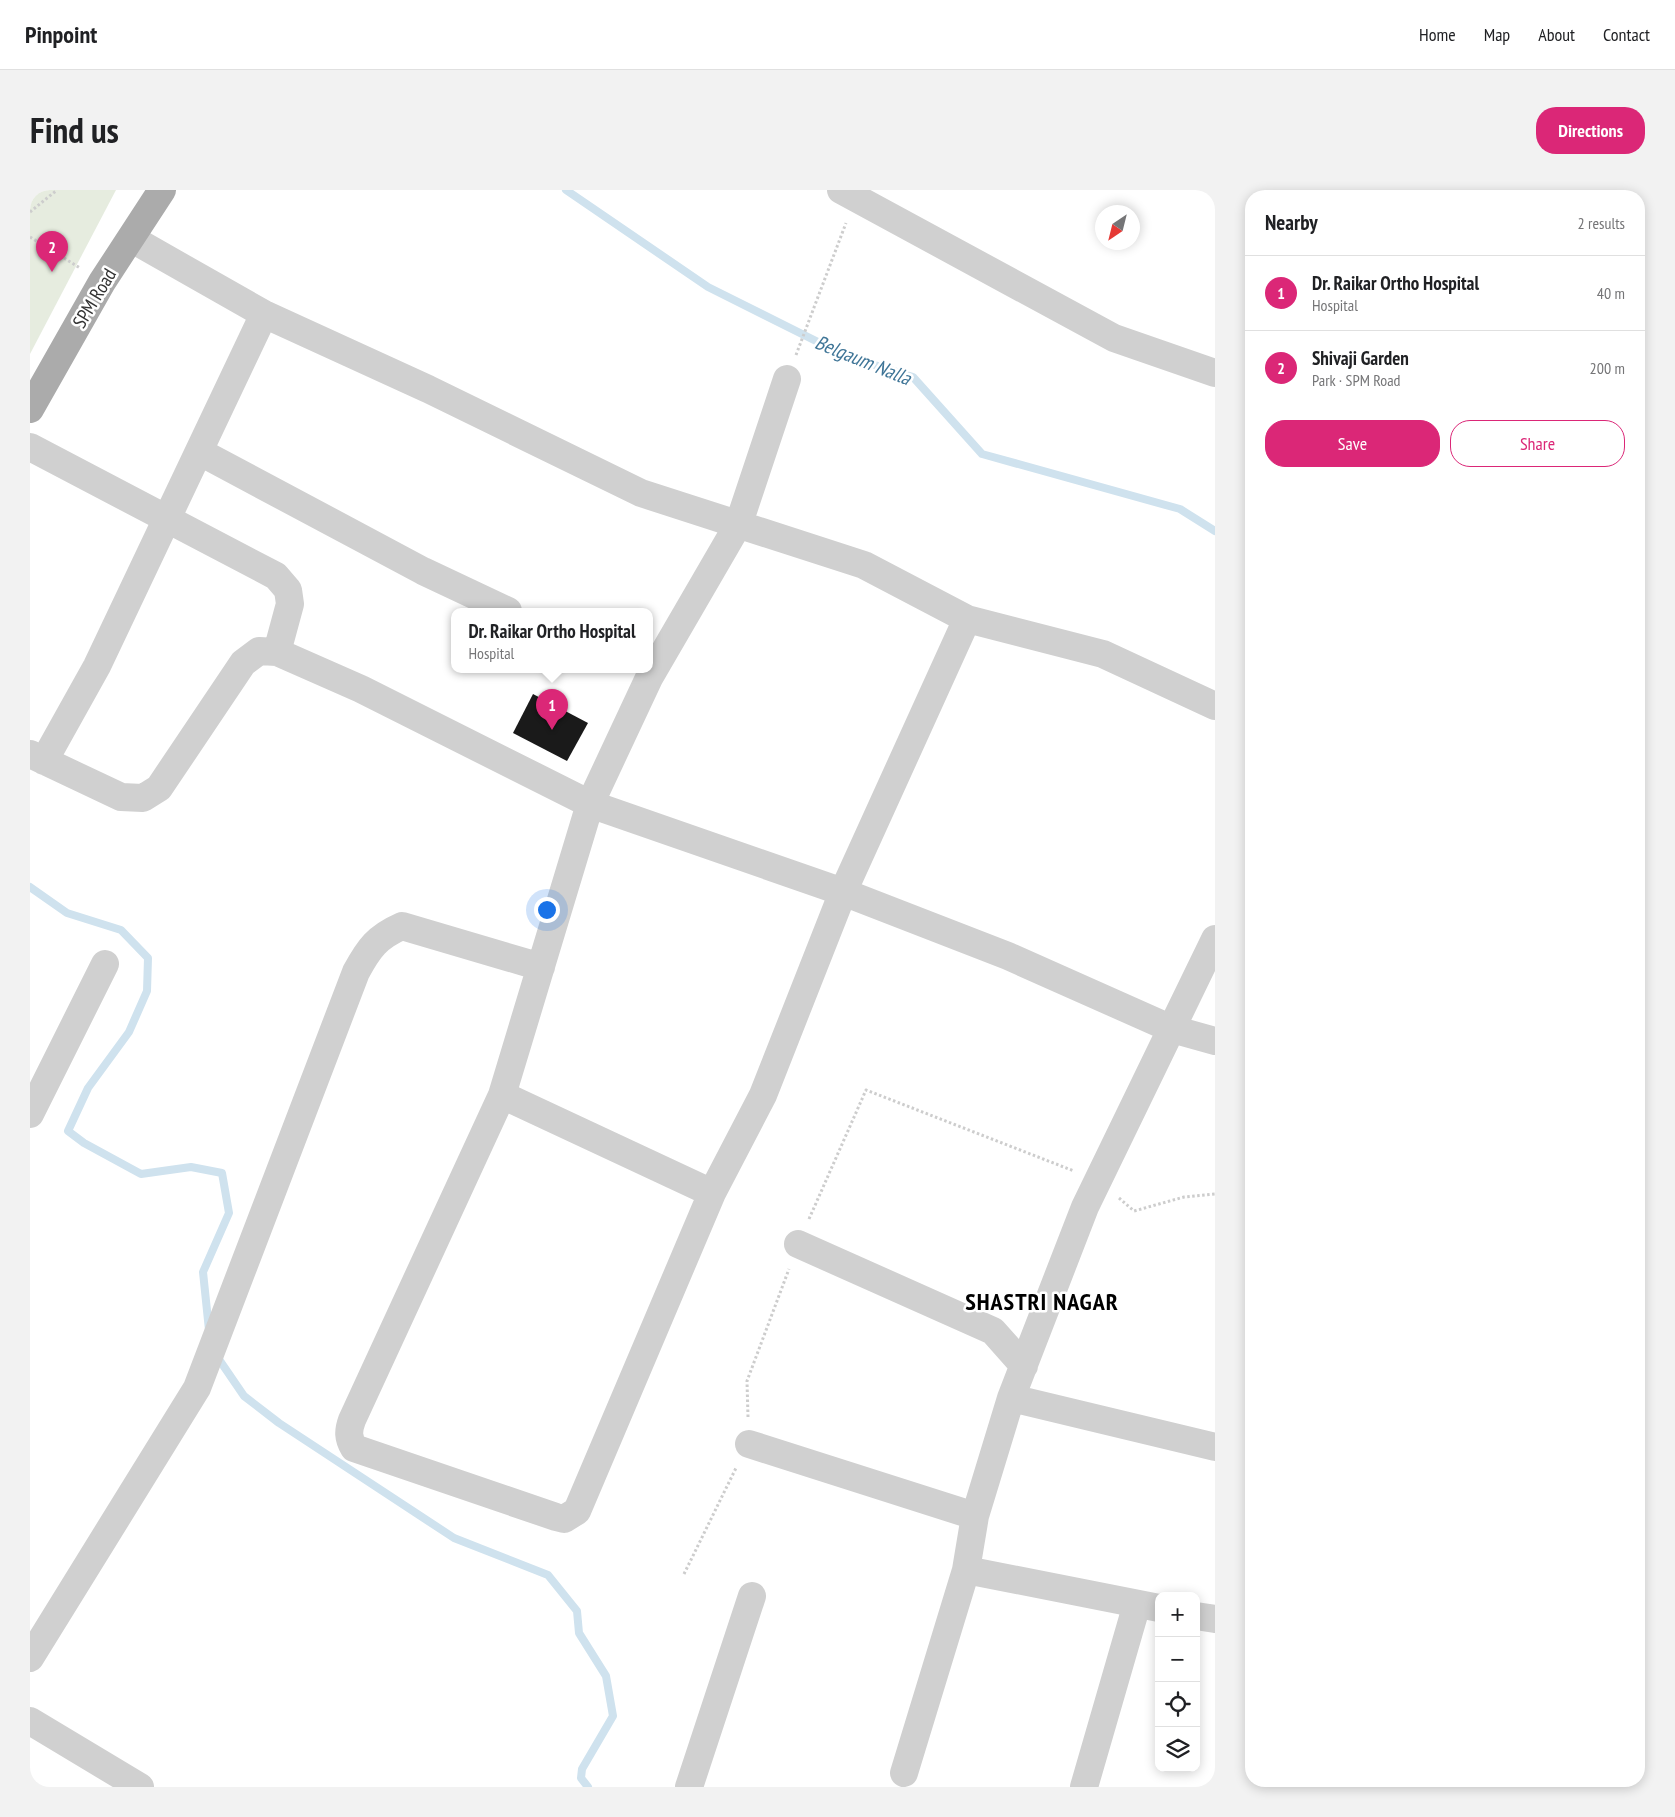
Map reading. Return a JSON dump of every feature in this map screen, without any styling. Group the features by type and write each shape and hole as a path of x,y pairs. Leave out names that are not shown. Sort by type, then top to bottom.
{"main road":[{"name":"SPM Road","path":"30,409 102,282 132,239 162,190"}],"street":[{"path":"852,193 1114,338 1215,373"},
{"path":"132,239 264,314 428,389 641,493 739,523 864,565 967,619 1103,654 1215,706"},
{"path":"264,314 97,666 37,757 121,797 142,798 159,788 243,663 259,651 277,652 361,689 590,804 843,892 1008,956 1172,1029 1215,1041"},
{"path":"653,653 739,523 787,379"},
{"path":"30,447 276,576 288,590 290,604 277,652"},
{"path":"200,452 423,571 502,608"},
{"path":"639,674 590,804 502,1095 349,1430 350,1440 354,1448 364,1453 564,1519 571,1516 581,1504 712,1194 763,1096 843,892 967,619"},
{"path":"30,1658 197,1388 356,972 367,951 383,934 402,926 541,967"},
{"path":"904,1773 966,1570 975,1516 1011,1398 1085,1207 1215,938"},
{"path":"30,1114 105,964"},
{"path":"502,1095 712,1194"},
{"path":"798,1244 993,1331 1024,1366"},
{"path":"1011,1398 1215,1447"},
{"path":"748,1444 975,1516"},
{"path":"966,1570 1148,1606 1084,1787"},
{"path":"690,1787 752,1596"},
{"path":"1200,1617 1215,1619"},
{"path":"30,1721 140,1787"}],"path":[{"path":"30,212 57,190"},
{"path":"787,379 852,193"},
{"path":"30,237 102,282"},
{"path":"684,1574 748,1444 747,1381 798,1244 866,1090 1098,1181 1134,1210 1184,1197 1215,1194"}],"shaded area":[{"path":"30,190 116,190 30,354"}],"building":[{"path":"533,694 588,723 567,761 513,733"}],"waterway":[{"name":"Belgaum Nalla","path":"566,190 708,287 846,356 913,377 982,454 1180,509 1215,531"},
{"path":"30,887 67,913 121,930 148,958 147,991 129,1032 88,1088 68,1131 84,1143 141,1174 191,1167 222,1173 229,1213 203,1272 209,1330"},
{"path":"216,1355 244,1396 279,1423 454,1538 548,1575 577,1611 579,1633 606,1676 613,1716 582,1769 581,1778 588,1787"}],"place":[{"name":"Shivaji Garden","path":"52,272"},
{"name":"Dr. Raikar Ortho Hospital","path":"552,730"}],"district":[{"name":"SHASTRI NAGAR","path":"1042,1302"}]}
